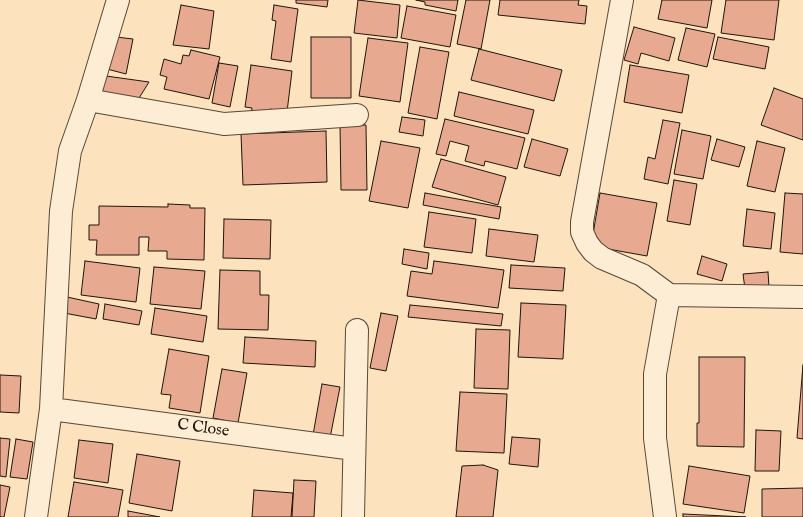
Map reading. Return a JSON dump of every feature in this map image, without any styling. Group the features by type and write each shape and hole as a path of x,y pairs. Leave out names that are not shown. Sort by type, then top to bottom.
{"street":[{"path":"36,517 51,409 61,211 70,151 88,100 118,0"},
{"path":"622,0 582,222 582,232 587,243 593,251 602,258 642,275 669,295 803,297"},
{"path":"88,100 224,124 357,115"},
{"path":"665,517 655,438 655,374 669,295"},
{"path":"353,517 357,330"},
{"name":"C Close","path":"51,409 354,449"}],"building":[{"path":"296,0 328,0 327,7 296,3"},
{"path":"358,0 400,5 397,38 354,33"},
{"path":"416,0 458,0 456,11 425,5 425,2"},
{"path":"466,0 490,0 481,49 457,44"},
{"path":"500,0 579,0 578,5 587,6 585,24 498,15"},
{"path":"662,0 712,0 707,28 658,19"},
{"path":"726,0 779,0 774,40 721,33"},
{"path":"181,5 214,11 209,49 173,45"},
{"path":"274,5 298,9 291,62 271,59 276,21 272,20"},
{"path":"407,6 456,15 450,47 401,38"},
{"path":"634,27 675,38 669,61 641,53 638,64 624,60"},
{"path":"686,28 715,34 707,67 678,60"},
{"path":"116,37 133,39 126,74 107,69"},
{"path":"311,37 351,37 351,98 311,98"},
{"path":"718,37 769,47 765,69 713,59"},
{"path":"368,38 408,43 400,102 359,96"},
{"path":"420,47 449,52 437,119 408,113"},
{"path":"479,49 562,70 554,101 471,80"},
{"path":"191,50 220,57 209,99 164,89 167,77 160,75 164,59 181,64 183,55 189,56"},
{"path":"219,63 238,66 230,107 212,103"},
{"path":"251,65 292,71 287,112 270,109 269,119 251,116 252,108 245,107"},
{"path":"630,65 689,75 682,113 624,102"},
{"path":"106,76 149,82 136,103 101,95"},
{"path":"774,88 803,99 803,140 761,125"},
{"path":"459,92 534,110 528,134 454,116"},
{"path":"402,117 425,120 423,136 399,132"},
{"path":"445,119 525,138 517,169 485,161 484,166 465,161 469,146 450,141 446,156 436,154"},
{"path":"663,120 680,123 668,184 644,179 648,157 655,159"},
{"path":"340,125 366,125 367,190 341,190"},
{"path":"682,130 711,136 703,179 674,174"},
{"path":"326,131 327,182 243,185 241,134"},
{"path":"532,139 568,149 560,176 524,167"},
{"path":"717,139 745,147 739,167 711,160"},
{"path":"381,141 420,148 408,208 369,201"},
{"path":"757,141 785,148 775,192 747,186"},
{"path":"441,159 506,177 498,205 432,187"},
{"path":"674,180 697,184 690,225 667,221"},
{"path":"425,193 501,207 499,219 423,205"},
{"path":"600,193 657,203 647,256 591,246"},
{"path":"785,193 803,194 803,254 780,252"},
{"path":"168,204 190,205 190,208 205,208 204,260 167,259 167,251 148,251 149,237 139,237 139,255 96,255 97,240 89,240 89,225 99,225 99,206 168,207"},
{"path":"747,209 775,213 771,249 743,246"},
{"path":"429,212 476,219 472,253 424,247"},
{"path":"224,219 271,220 270,259 223,258"},
{"path":"489,229 538,235 534,262 486,256"},
{"path":"404,249 429,253 427,269 402,264"},
{"path":"702,256 727,264 722,281 697,274"},
{"path":"85,261 140,268 136,302 81,295"},
{"path":"434,261 504,270 498,308 407,296 411,271 432,274"},
{"path":"511,265 565,268 563,291 509,288"},
{"path":"154,267 205,271 201,309 150,304"},
{"path":"220,270 260,271 260,295 269,295 268,330 218,329"},
{"path":"768,272 769,287 745,289 743,274"},
{"path":"67,297 99,304 96,319 64,313"},
{"path":"521,303 566,305 563,359 518,357"},
{"path":"105,304 142,311 139,325 103,319"},
{"path":"410,305 503,314 501,326 408,317"},
{"path":"155,308 207,316 203,342 151,334"},
{"path":"381,313 398,316 386,371 370,368"},
{"path":"476,329 510,330 508,389 474,388"},
{"path":"245,337 316,341 315,367 243,363"},
{"path":"169,349 209,356 200,413 169,408 171,395 161,394"},
{"path":"699,357 745,357 744,447 697,446 697,423 699,423"},
{"path":"803,365 803,439 797,438"},
{"path":"222,369 247,373 238,423 213,418"},
{"path":"0,375 21,376 19,413 0,412"},
{"path":"322,384 340,387 330,438 313,435"},
{"path":"460,392 507,394 504,453 456,451"},
{"path":"756,430 781,431 779,471 755,471"},
{"path":"512,437 540,439 538,467 509,464"},
{"path":"0,438 10,439 6,477 0,476"},
{"path":"16,439 33,442 27,479 10,477"},
{"path":"79,440 113,444 108,483 74,478"},
{"path":"137,454 180,461 172,511 129,503"},
{"path":"483,465 498,470 493,517 456,517 462,466"},
{"path":"689,466 750,476 744,513 683,504"},
{"path":"294,480 316,481 314,517 292,517"},
{"path":"74,482 123,490 118,517 68,517"},
{"path":"0,485 10,487 4,517 0,517"},
{"path":"803,488 803,517 762,517 762,489"},
{"path":"254,490 293,493 291,517 252,517"},
{"path":"128,511 160,517 128,517"},
{"path":"683,514 746,517 683,517"}]}
